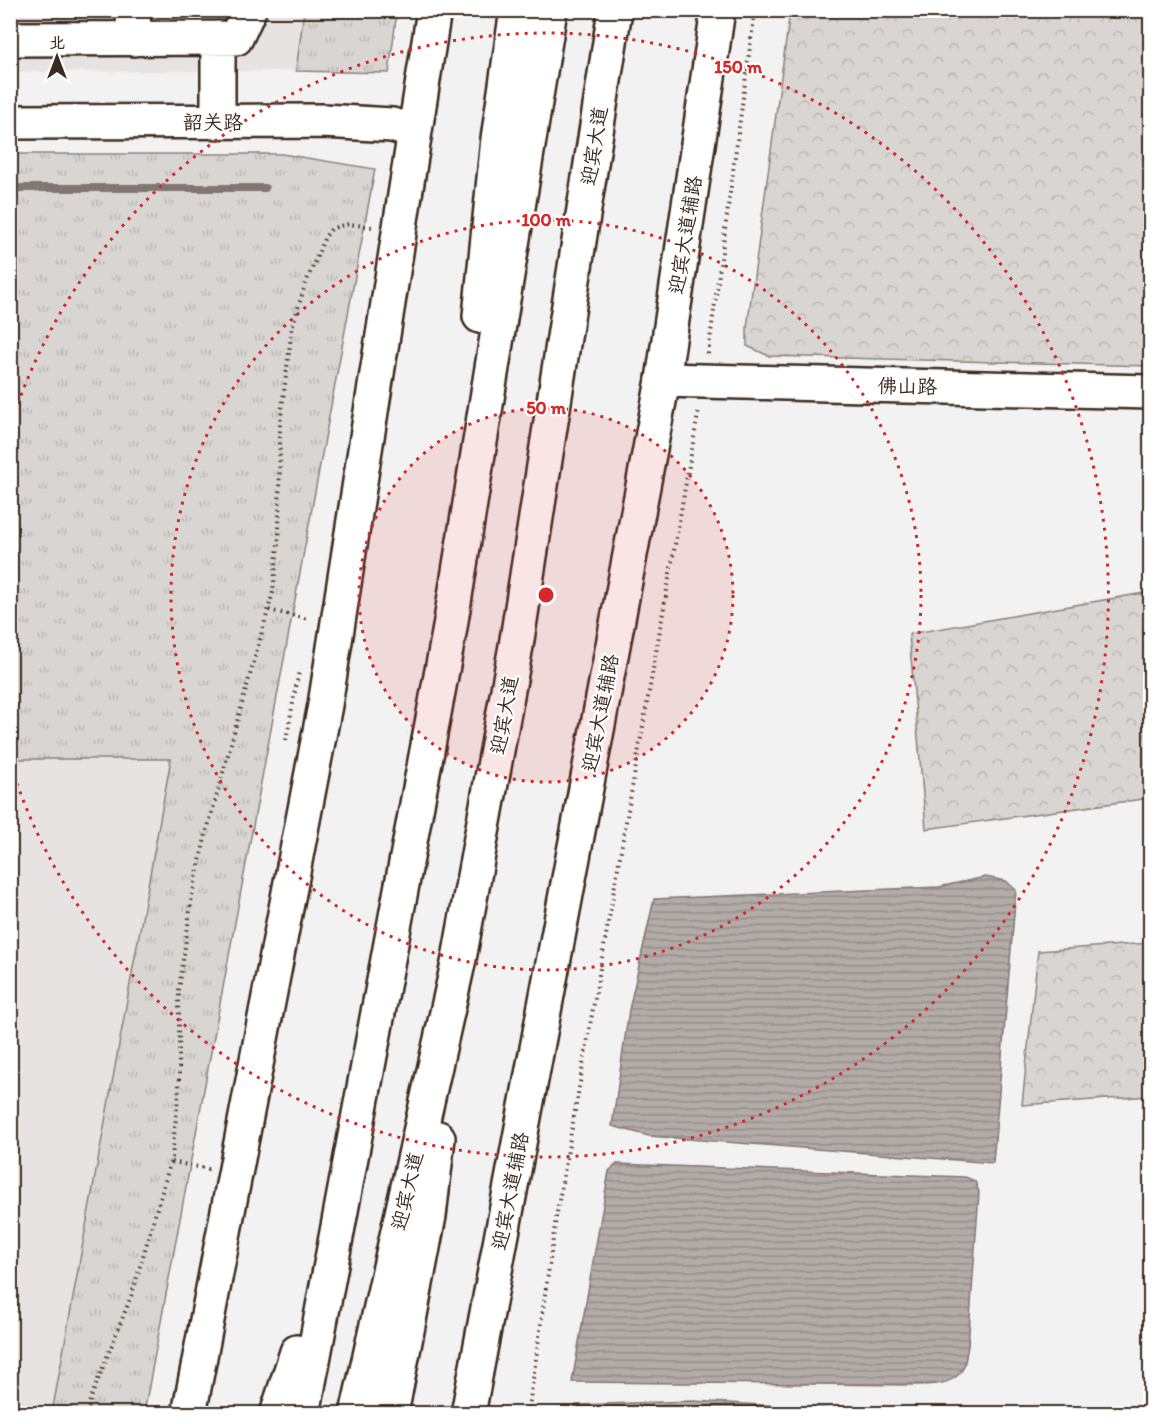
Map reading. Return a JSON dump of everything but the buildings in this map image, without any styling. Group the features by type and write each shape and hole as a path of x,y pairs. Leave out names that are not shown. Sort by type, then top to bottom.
{"main road":[{"path":"10,39 134,25 218,38 236,38 249,10"},
{"path":"189,1413 325,705 434,10"},
{"path":"449,633 498,139 516,10"},
{"path":"303,1413 449,633 550,10"},
{"name":"迎宾大道","path":"357,1413 459,959 516,646 615,10"},
{"path":"516,646 639,10"},
{"name":"迎宾大道辅路","path":"468,1413 663,380 718,10"},
{"path":"218,38 218,122"},
{"name":"韶关路","path":"10,122 323,121 392,125 414,132"},
{"name":"佛山路","path":"663,380 1150,392"},
{"path":"391,1413 429,1216 459,959"},
{"path":"278,1413 344,1198"}],"path":[{"path":"528,1413 556,1218 704,381 755,10"},
{"path":"88,1413 90,1400 132,1294 172,1157 178,1088 178,990 192,896 206,834 273,592 279,536 280,424 292,328 305,285 325,237 332,229 339,225 349,224 373,227 371,238"},
{"path":"269,610 308,619 306,630"},
{"path":"285,747 300,665"},
{"path":"172,1162 210,1169 212,1158"}],"shaded area":[{"path":"10,11 304,11 296,71 11,72"},
{"path":"171,758 52,1413 11,1413 10,759"},
{"path":"985,877 1006,881 1016,890 993,1163 649,1136 612,1126 629,1010 654,899 939,887"},
{"path":"617,1164 965,1177 975,1181 979,1192 968,1346 962,1370 946,1382 925,1385 572,1382 609,1171"},
{"path":"693,1401 889,1412 935,1410 949,1413 568,1413 576,1405"}],"green space":[{"path":"304,11 397,11 389,73 296,71"},
{"path":"790,11 1150,11 1150,366 769,356 747,346 747,328"},
{"path":"11,154 282,154 375,169 144,1413 52,1413 171,759 11,759"},
{"path":"1150,592 1150,798 926,829 909,634"},
{"path":"1150,943 1150,1096 1022,1105 1038,951"}],"waterway":[{"path":"10,188 265,188"}]}
